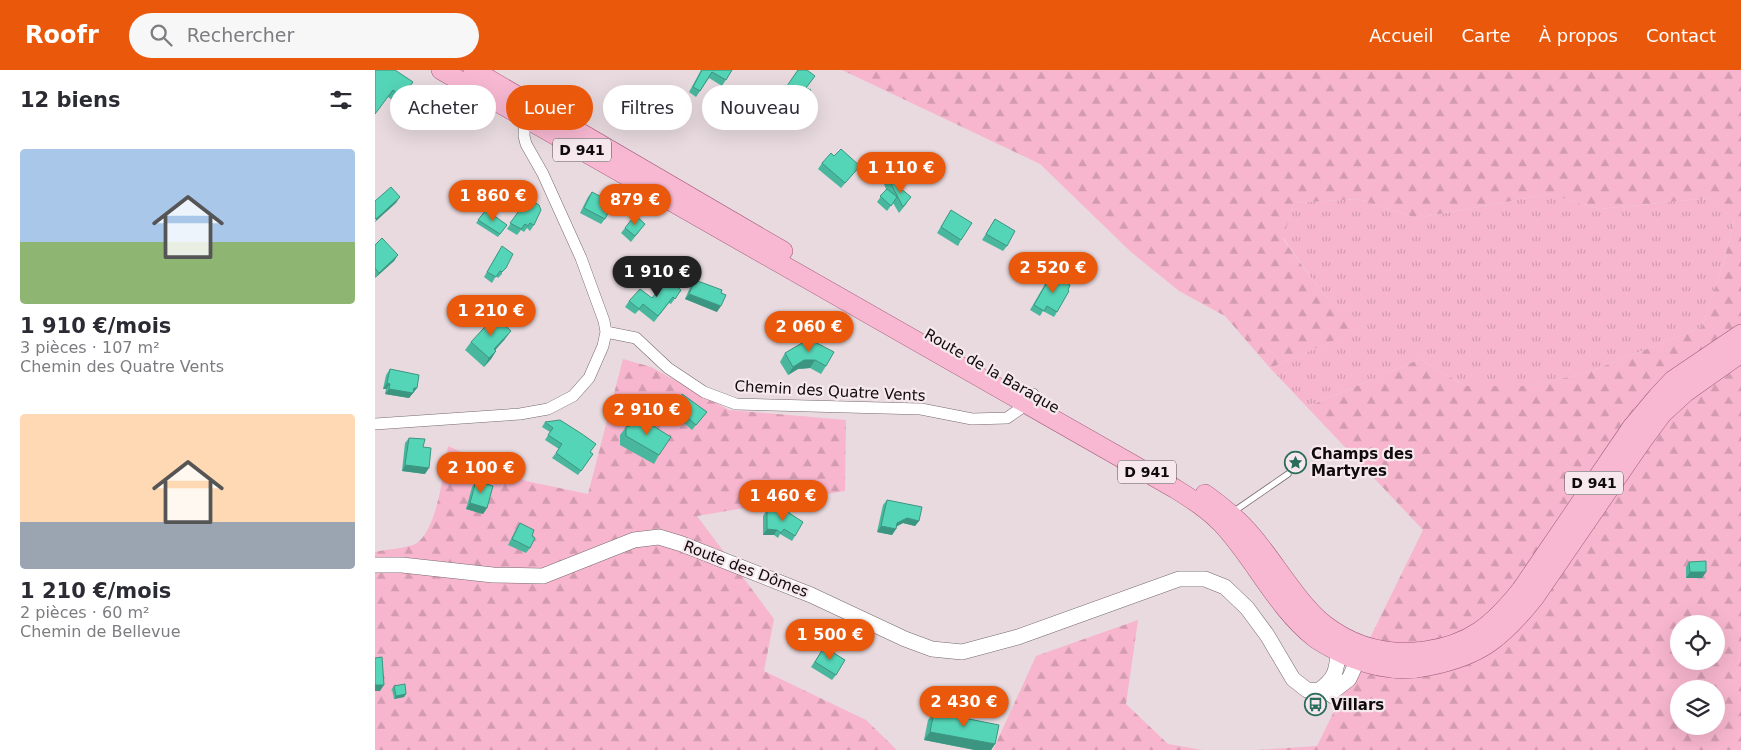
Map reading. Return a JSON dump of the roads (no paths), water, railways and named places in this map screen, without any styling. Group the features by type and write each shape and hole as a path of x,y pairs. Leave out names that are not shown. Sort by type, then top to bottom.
{"main road":[{"name":"Route de la Baraque","path":"441,70 506,100"},
{"name":"Route de la Baraque","path":"473,70 506,94"},
{"name":"Route de la Baraque","path":"565,130 730,220 1030,399 1200,504 1222,524 1293,617 1315,638 1341,645 1396,654 1442,649 1464,641 1487,627 1504,611 1527,594"},
{"name":"D 941","path":"1527,594 1632,427 1673,380 1741,334"},
{"name":"D 941","path":"1527,594 1662,414 1685,392 1741,353"},
{"name":"Route de la Baraque","path":"1030,399 1202,492 1231,514 1253,537 1304,603 1341,645 1374,666 1395,669 1422,668 1452,662 1475,653 1497,638 1516,621 1527,594"}],"street":[{"path":"375,424 520,414 548,408 573,396 589,378 600,355 606,332 604,321 581,258 543,174 526,144 524,130"},
{"name":"Chemin des Quatre Vents","path":"606,332 636,338 668,368 705,392 737,404 921,409 972,419 1007,418 1030,399"},
{"name":"Route des Dômes","path":"375,565 402,564 493,575 543,576 634,540 659,537 682,544 811,595 905,639 932,648 962,652 1018,637 1179,579 1205,579 1225,587 1247,608 1267,635 1293,679 1307,690 1318,691"},
{"name":"Route de la Baraque","path":"1359,658 1393,663 1418,662 1447,656 1468,647 1487,627"},
{"path":"1318,691 1326,686 1337,671 1341,645"},
{"path":"1318,691 1332,692 1349,679 1359,658"}],"lane":[{"path":"1231,514 1289,474"},
{"path":"1318,691 1339,706 1354,705"}],"place":[{"name":"Champs des Martyres","path":"1295,463"},
{"name":"Villars","path":"1315,705"}]}
